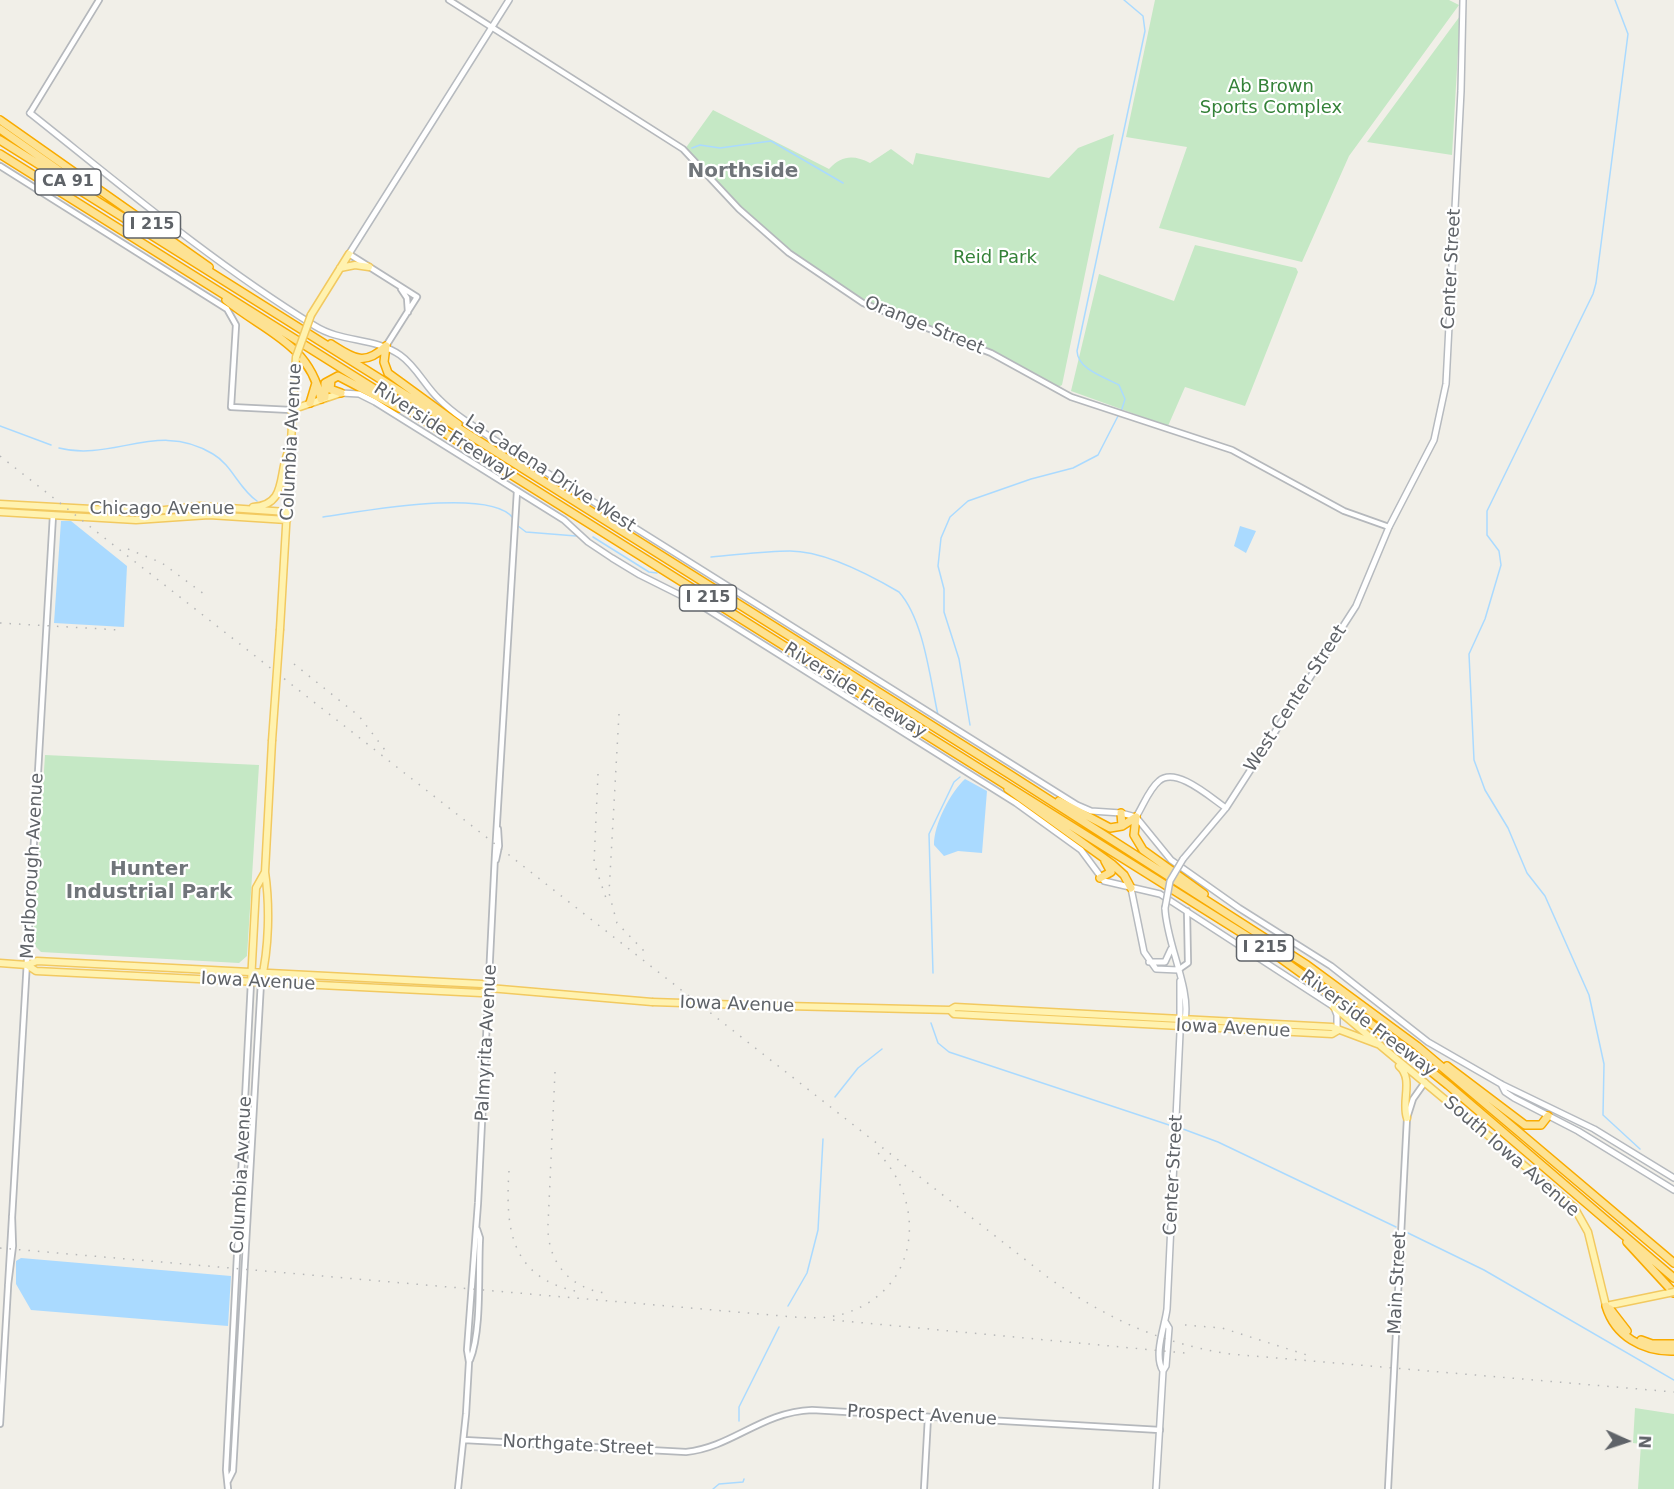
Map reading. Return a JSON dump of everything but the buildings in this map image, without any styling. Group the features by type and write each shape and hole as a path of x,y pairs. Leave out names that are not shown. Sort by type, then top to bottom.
{"highway":[{"name":"I 215","path":"0,120 261,305"},
{"path":"0,129 135,225"},
{"name":"Riverside Freeway","path":"0,140 1212,902 1307,965 1417,1046 1674,1263"},
{"name":"Riverside Freeway","path":"0,154 1269,950 1338,999 1448,1085 1674,1278"},
{"path":"211,286 228,302 303,357 316,377 323,398"},
{"path":"288,321 360,358 371,358 386,346"},
{"path":"386,346 384,362 388,373 494,447 498,453"},
{"path":"310,403 316,390 316,377"},
{"path":"323,398 325,383 335,377 343,377 393,406 413,413"},
{"path":"335,377 329,386 332,391 341,393"},
{"path":"1009,774 1101,825 1113,828 1122,826 1136,817"},
{"path":"1004,783 1014,795 1099,855 1124,876 1131,888"},
{"path":"1121,813 1122,826"},
{"path":"1136,817 1134,835 1143,850 1198,888 1212,902"},
{"path":"1099,855 1111,870 1109,874 1100,878"},
{"path":"1417,1046 1428,1051 1525,1125 1541,1125 1548,1116"},
{"path":"1622,1235 1632,1250 1672,1293"},
{"path":"1606,1306 1621,1325 1641,1340 1660,1345 1674,1344"},
{"path":"1606,1306 1616,1326 1635,1342 1651,1349 1674,1351"}],"main road":[{"name":"Columbia Avenue","path":"261,982 264,972 268,889 265,872 272,741 296,357 311,315 509,0"},
{"name":"Center Street","path":"1389,527 1434,440 1446,384 1461,91 1463,0"},
{"name":"La Cadena Drive West","path":"30,113 192,243 261,293 324,332 386,346 403,357 444,404 498,442 1077,806 1091,811 1121,813 1136,817"},
{"path":"340,268 355,265 369,267"},
{"path":"291,410 341,393 359,394 375,402 564,520 588,542 612,558 702,606 980,781 1075,845 1100,878 1109,883 1148,890 1187,911 1334,1007 1388,1051 1392,1060 1406,1073 1404,1110 1407,1118"},
{"path":"231,508 263,506 275,499 282,485 282,471 290,447"},
{"name":"Chicago Avenue","path":"0,504 147,512 200,506 287,512"},
{"path":"20,506 51,512 53,515"},
{"path":"103,518 104,510"},
{"name":"Chicago Avenue","path":"0,512 154,520 209,515 287,520"},
{"name":"West Center Street","path":"1183,859 1226,808 1356,606 1389,527"},
{"path":"1226,808 1178,777 1167,776 1157,783 1136,817 1174,862 1239,908 1331,966 1413,1031 1501,1084 1594,1129 1674,1178"},
{"name":"Center Street","path":"1156,1489 1163,1371 1166,1366 1168,1339 1166,1323 1182,1026 1180,981 1165,908 1170,881 1183,859"},
{"name":"Columbia Avenue","path":"251,982 256,888 265,872"},
{"path":"1131,888 1143,952 1149,962 1162,971 1178,970"},
{"path":"1135,904 1141,894 1148,890"},
{"path":"1149,962 1165,962 1169,956 1171,944"},
{"name":"Iowa Avenue","path":"27,965 37,961 251,970 482,984 489,988 652,1002 950,1010 955,1007 1182,1018 1332,1027 1337,1031 1356,1034 1380,1045"},
{"name":"Iowa Avenue","path":"0,963 27,965 36,970 251,982 481,993 489,988"},
{"path":"1334,1007 1337,1015 1337,1031"},
{"name":"Iowa Avenue","path":"950,1010 954,1014 1332,1035 1337,1031"},
{"name":"South Iowa Avenue","path":"1388,1051 1574,1208 1588,1232 1606,1306"},
{"path":"1501,1084 1504,1092 1594,1140 1674,1190"},
{"path":"1606,1306 1672,1293"}],"street":[{"path":"30,113 99,0"},
{"name":"Orange Street","path":"449,0 683,149 739,209 789,253 863,303 991,352 1071,397 1232,450 1344,511 1389,527"},
{"path":"0,166 222,305 235,322 231,407 291,410"},
{"path":"349,254 417,297 386,346"},
{"path":"397,285 405,295 408,312"},
{"name":"Palmyrita Avenue","path":"458,1489 469,1362 467,1350 477,1226 517,491"},
{"name":"Marlborough Avenue","path":"0,1424 53,515"},
{"path":"1178,970 1188,963 1187,911"},
{"name":"Columbia Avenue","path":"228,1489 226,1470 251,982"},
{"name":"Columbia Avenue","path":"228,1481 233,1471 261,982"},
{"path":"247,1080 256,1081"},
{"name":"Main Street","path":"1388,1489 1407,1118 1413,1099 1425,1082"},
{"path":"246,1103 255,1103"},
{"path":"241,1200 249,1201"},
{"path":"231,1376 239,1376"},
{"name":"Prospect Avenue","path":"693,1451 712,1447 770,1417 796,1411 1160,1430"},
{"path":"924,1489 928,1417"},
{"name":"Northgate Street","path":"464,1440 693,1451"}],"green space":[{"name":"Ab Brown Sports Complex","path":"1155,0 1449,0 1459,5 1349,156 1302,262 1159,228 1187,147 1126,137"},
{"path":"1460,16 1452,155 1367,142"},
{"name":"Reid Park","path":"713,110 829,169 839,161 848,158 870,163 891,149 913,165 916,153 1049,178 1078,148 1114,134 1062,385 1056,388 993,351 873,305 833,282 787,248 724,190 685,149"},
{"path":"1195,245 1296,268 1298,272 1245,406 1185,387 1168,426 1071,391 1099,274 1174,301"},
{"path":"45,755 259,765 247,956 239,963 41,952 33,944"},
{"path":"1635,1408 1674,1414 1674,1489 1638,1489 1641,1444 1633,1443"}],"water":[{"path":"61,521 71,521 127,566 124,627 54,623"},
{"path":"1240,526 1256,531 1246,553 1234,546"},
{"path":"965,779 987,791 982,853 958,851 944,856 934,845 937,828 949,800"},
{"path":"21,1258 231,1276 228,1326 31,1310 16,1284 16,1261"}],"waterway":[{"path":"1121,412 1125,399 1119,385 1087,368 1079,358 1077,351 1145,31 1143,16 1124,0"},
{"path":"1615,0 1628,34 1596,283 1593,294 1487,511 1487,535 1499,551 1501,565 1485,619 1469,654 1474,760 1485,790 1508,828 1527,873 1545,896 1589,995 1604,1064 1603,1115 1640,1149"},
{"path":"692,148 700,145 720,148 771,141 843,183"},
{"path":"970,725 959,659 944,612 944,589 938,566 941,538 950,517 968,501 1031,479 1073,468 1098,455 1118,416"},
{"path":"0,426 51,445"},
{"path":"59,448 79,451 98,450 154,441 173,441 193,445 220,459 257,501"},
{"path":"323,517 393,507 453,503 479,504 500,509 513,518"},
{"path":"518,526 526,532 576,536"},
{"path":"593,537 649,572 657,573"},
{"path":"711,557 803,552 832,559 875,578 899,592 915,618 929,668 938,715"},
{"path":"933,973 929,834 954,782 960,777"},
{"path":"931,1023 938,1043 949,1052 1169,1125"},
{"path":"835,1097 858,1068 882,1049"},
{"path":"1183,1129 1218,1142 1396,1227"},
{"path":"788,1306 807,1273 818,1230 823,1139"},
{"path":"1406,1232 1484,1270 1674,1380"},
{"path":"739,1421 739,1407 779,1327"},
{"path":"713,1489 719,1484 743,1482 744,1479"}],"railway":[{"path":"0,456 1050,1279 1093,1306 1157,1336 1230,1354 1674,1392"},
{"path":"128,549 162,563 208,597"},
{"path":"0,623 120,630"},
{"path":"294,664 359,716 385,750"},
{"path":"619,714 609,893 617,923 646,953"},
{"path":"598,774 594,863 607,901"},
{"path":"555,1072 548,1225 551,1250 556,1261 571,1279 592,1290 605,1293"},
{"path":"0,1248 794,1317 828,1317 849,1312 873,1300 891,1282 903,1262 909,1239 909,1215 903,1191 891,1169 874,1149"},
{"path":"509,1171 509,1213 517,1249 526,1264 539,1276 557,1285 580,1292"},
{"path":"833,1320 1185,1353"},
{"path":"1185,1325 1222,1328 1307,1355"}],"district":[{"name":"Northside","path":"743,172"},
{"name":"Hunter Industrial Park","path":"149,882"}]}
